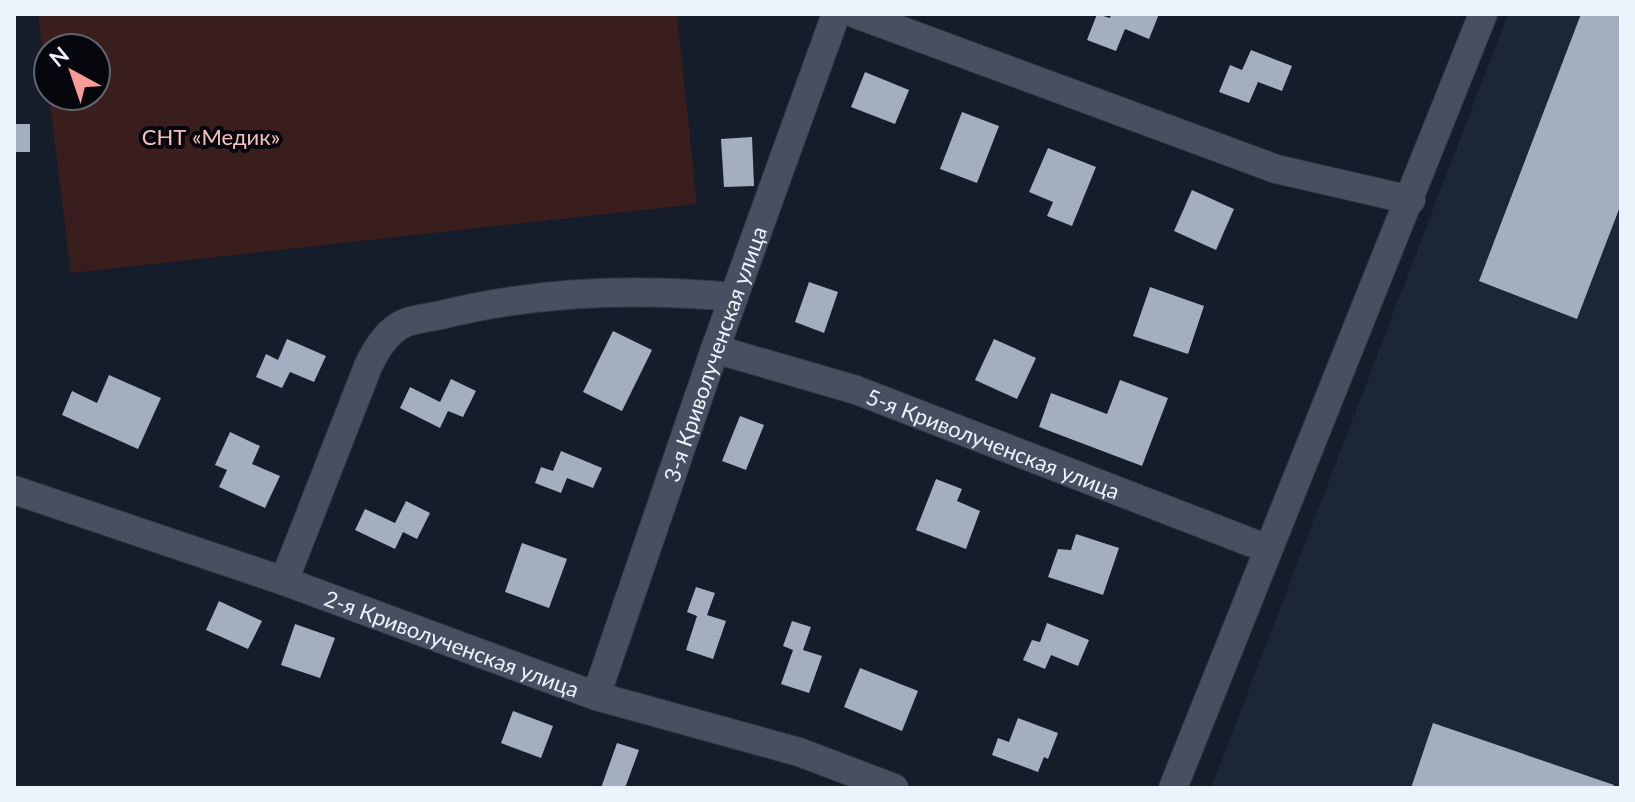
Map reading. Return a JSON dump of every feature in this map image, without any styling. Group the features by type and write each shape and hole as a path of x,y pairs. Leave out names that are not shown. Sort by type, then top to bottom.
{"street":[{"name":"3-я Криволученская улица","path":"596,696 715,349 836,14"},
{"path":"856,14 1276,169 1411,200"},
{"path":"1173,788 1483,14"},
{"path":"284,581 369,364 381,341 401,324 472,307 572,293 679,292 734,297"},
{"name":"5-я Криволученская улица","path":"715,349 856,390 1268,549"},
{"name":"2-я Криволученская улица","path":"14,490 284,581 596,696 799,752 894,788"}],"shaded area":[{"path":"1508,14 1621,14 1621,788 1211,788"}],"green space":[{"name":"СНТ «Медик»","path":"38,14 677,14 697,204 71,273 51,112 112,112 112,32 40,32"}],"building":[{"path":"1097,14 1110,18 1111,14 1159,14 1149,39 1125,29 1116,51 1087,40"},
{"path":"1581,14 1621,14 1621,204 1577,319 1479,281"},
{"path":"1251,50 1292,66 1282,91 1258,82 1249,103 1219,92 1230,65 1242,70"},
{"path":"865,72 909,90 895,124 851,107"},
{"path":"962,112 999,126 977,183 940,169"},
{"path":"14,124 30,124 30,152 14,152"},
{"path":"752,137 754,186 724,187 721,139"},
{"path":"1048,148 1096,167 1072,226 1047,216 1053,202 1029,192"},
{"path":"1192,190 1234,209 1216,250 1174,231"},
{"path":"809,282 838,292 824,333 795,322"},
{"path":"1150,287 1204,306 1188,354 1133,336"},
{"path":"613,331 652,350 622,411 583,392"},
{"path":"287,339 326,356 314,382 290,372 282,388 256,377 266,354 278,360"},
{"path":"994,339 1036,358 1017,399 975,380"},
{"path":"109,375 161,398 138,449 62,415 72,391 97,403"},
{"path":"451,379 476,391 463,417 448,411 440,428 400,408 410,387 440,402"},
{"path":"1120,380 1168,398 1142,466 1039,427 1051,393 1107,414"},
{"path":"740,416 764,425 746,470 722,461"},
{"path":"230,432 260,446 252,464 280,476 265,508 219,487 227,470 215,465"},
{"path":"561,451 602,468 593,488 567,478 561,493 535,483 541,467 553,471"},
{"path":"936,479 962,489 957,501 980,511 966,549 916,530"},
{"path":"406,501 430,513 417,539 403,532 395,549 355,530 365,509 395,523"},
{"path":"1076,534 1119,548 1103,595 1048,577 1058,549 1071,550"},
{"path":"522,543 567,559 549,608 505,592"},
{"path":"696,587 715,593 707,615 726,621 713,659 686,650 697,616 687,612"},
{"path":"219,601 262,621 248,649 206,630"},
{"path":"792,621 811,627 803,650 822,656 809,693 781,684 793,650 783,646"},
{"path":"1047,623 1089,640 1078,666 1051,655 1045,669 1023,660 1032,640 1040,642"},
{"path":"295,624 335,638 320,678 281,665"},
{"path":"860,668 918,691 902,731 844,707"},
{"path":"513,711 553,726 541,758 501,743"},
{"path":"1018,718 1058,733 1048,759 1044,757 1038,772 992,755 998,738 1009,742"},
{"path":"1433,723 1614,785 1613,788 1411,788"},
{"path":"617,743 639,750 625,788 601,788"}]}
